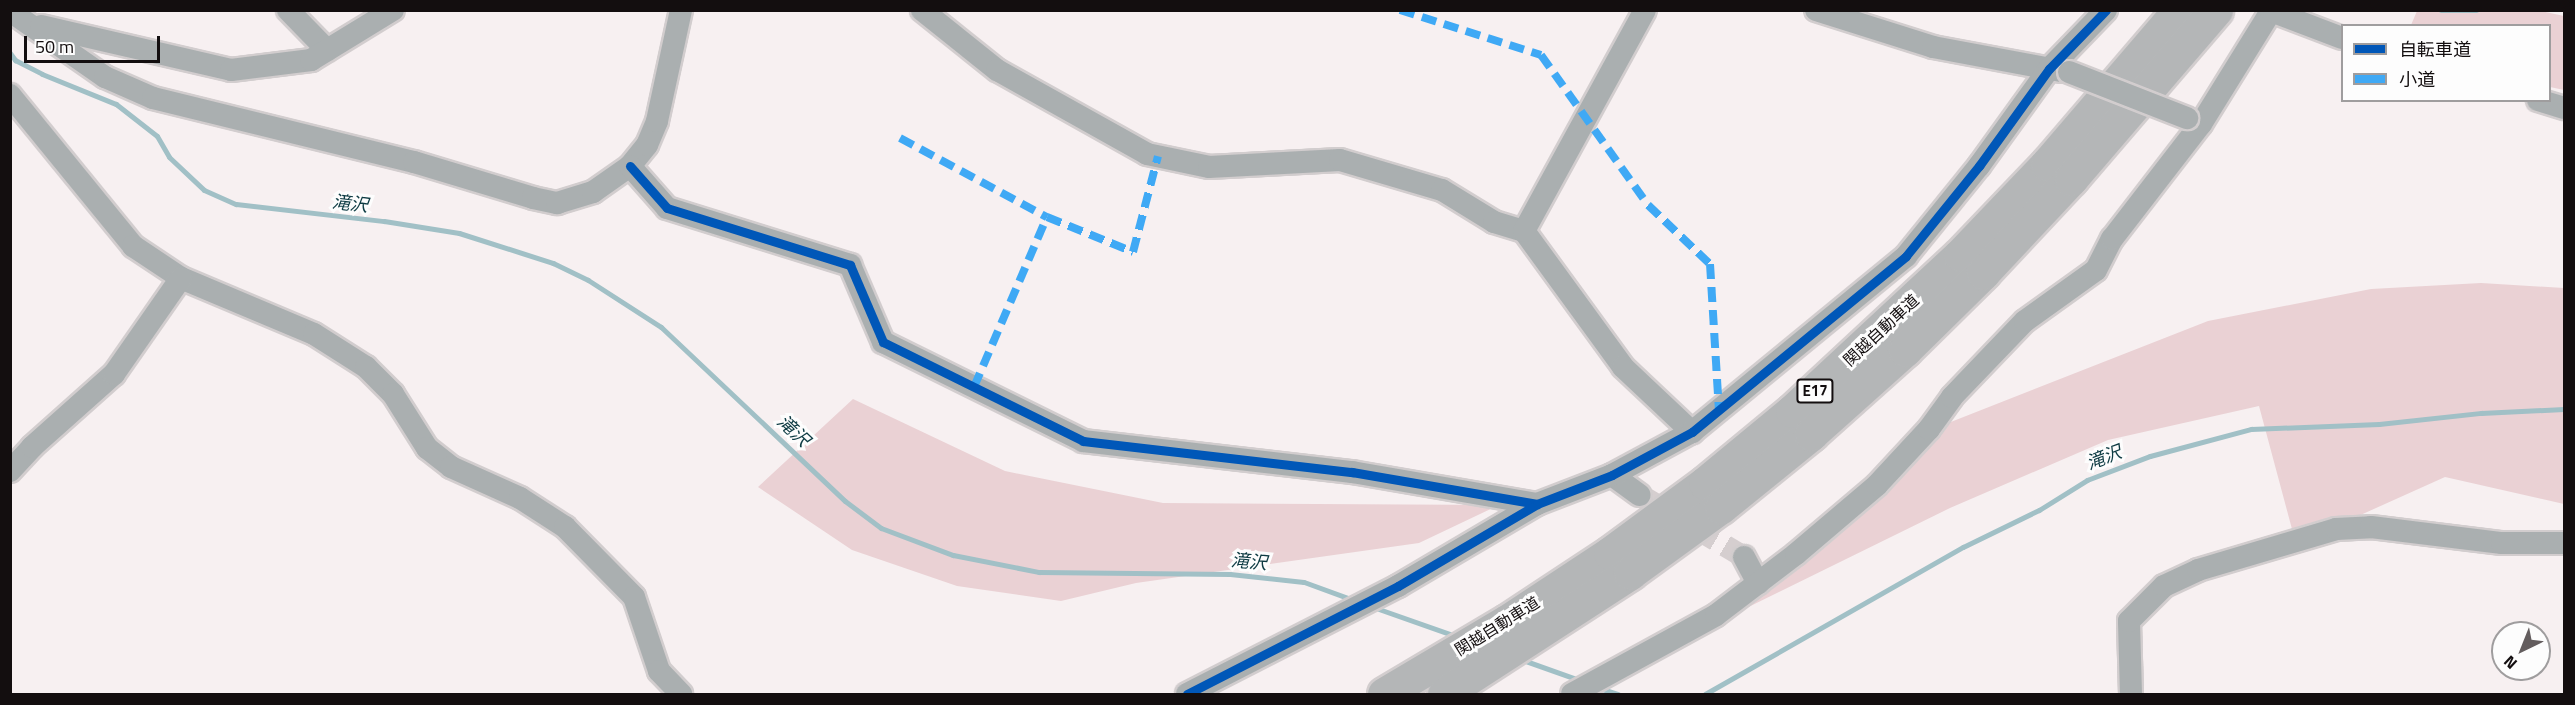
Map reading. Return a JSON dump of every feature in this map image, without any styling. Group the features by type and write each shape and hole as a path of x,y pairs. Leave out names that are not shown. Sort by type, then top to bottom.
{"highway":[{"name":"関越自動車道","path":"1384,694 1506,621 1610,553 1705,483 1792,411 1960,255 2047,164 2179,10"},
{"name":"関越自動車道","path":"1444,694 1630,573 1721,507 1811,434 1905,350 1983,273 2071,179 2216,10"}],"street":[{"path":"288,10 327,50"},
{"path":"19,17 231,70 311,60 393,10"},
{"path":"19,17 105,77 153,98 414,162 532,198 557,203 593,192 630,166 647,145 657,121 681,10"},
{"path":"922,10 997,70 1147,154 1209,167 1340,160 1442,190 1494,222 1524,231 1623,367 1692,432"},
{"path":"1524,231 1645,10"},
{"path":"1816,10 1933,46 2059,70 2194,121"},
{"path":"1187,694 1398,586 1537,504 1612,475 1692,432 1906,256 2106,10"},
{"path":"1572,694 1716,615 1796,554 1877,485 1929,429 1952,397 2025,321 2096,270 2112,239 2271,11 2341,37"},
{"path":"10,95 133,246 181,278 314,334 366,367 393,394 427,448 451,467 520,498 565,527 634,597 659,671 681,694"},
{"path":"2545,102 2565,108"},
{"path":"630,166 667,208 850,265 883,342 1083,441 1352,472 1537,504"},
{"path":"10,471 32,447 114,374 181,278"},
{"path":"1612,475 1640,495"},
{"path":"2131,694 2129,621 2164,586 2198,570 2336,529 2348,528 2371,527 2502,543 2565,543"},
{"path":"1744,557 1758,583"}],"shaded area":[{"path":"2417,11 2541,11 2564,16 2564,90 2551,87 2551,24 2411,24"},
{"path":"2481,283 2564,288 2564,504 2445,477 2296,544 2259,406 2108,440 1950,508 1728,617 1933,429 2208,321 2371,289"},
{"path":"853,399 1005,471 1163,503 1499,505 1419,543 1136,583 1061,601 957,586 852,550 758,487"}],"waterway":[{"path":"2441,10 2476,10"},
{"name":"滝沢","path":"10,53 15,60 42,74 116,104 157,136 169,157 204,190 236,204 384,221 459,233 553,263 588,280 661,327 845,501 881,528 953,555 1039,572 1230,574 1304,582 1356,601"},
{"name":"滝沢","path":"1705,694 1963,547 2039,510 2087,480 2150,456 2251,429 2379,424 2481,413 2564,409"},
{"name":"滝沢","path":"1373,607 1458,637"},
{"name":"滝沢","path":"1520,659 1582,681"},
{"name":"滝沢","path":"1599,688 1618,694"}],"tunnel":[{"path":"1640,495 1744,557"}],"marked path":[{"path":"1400,10 1541,55 1648,205 1710,264 1719,410"},
{"path":"900,138 1047,217 1133,252 1158,156"},
{"path":"974,387 1047,217"}],"cycle path":[{"path":"1187,694 1398,586 1537,504 1612,475 1692,432 1906,256 1979,166 2049,69 2106,10"},
{"path":"630,166 667,208 850,265 883,342 1083,441 1352,472 1537,504"}]}
